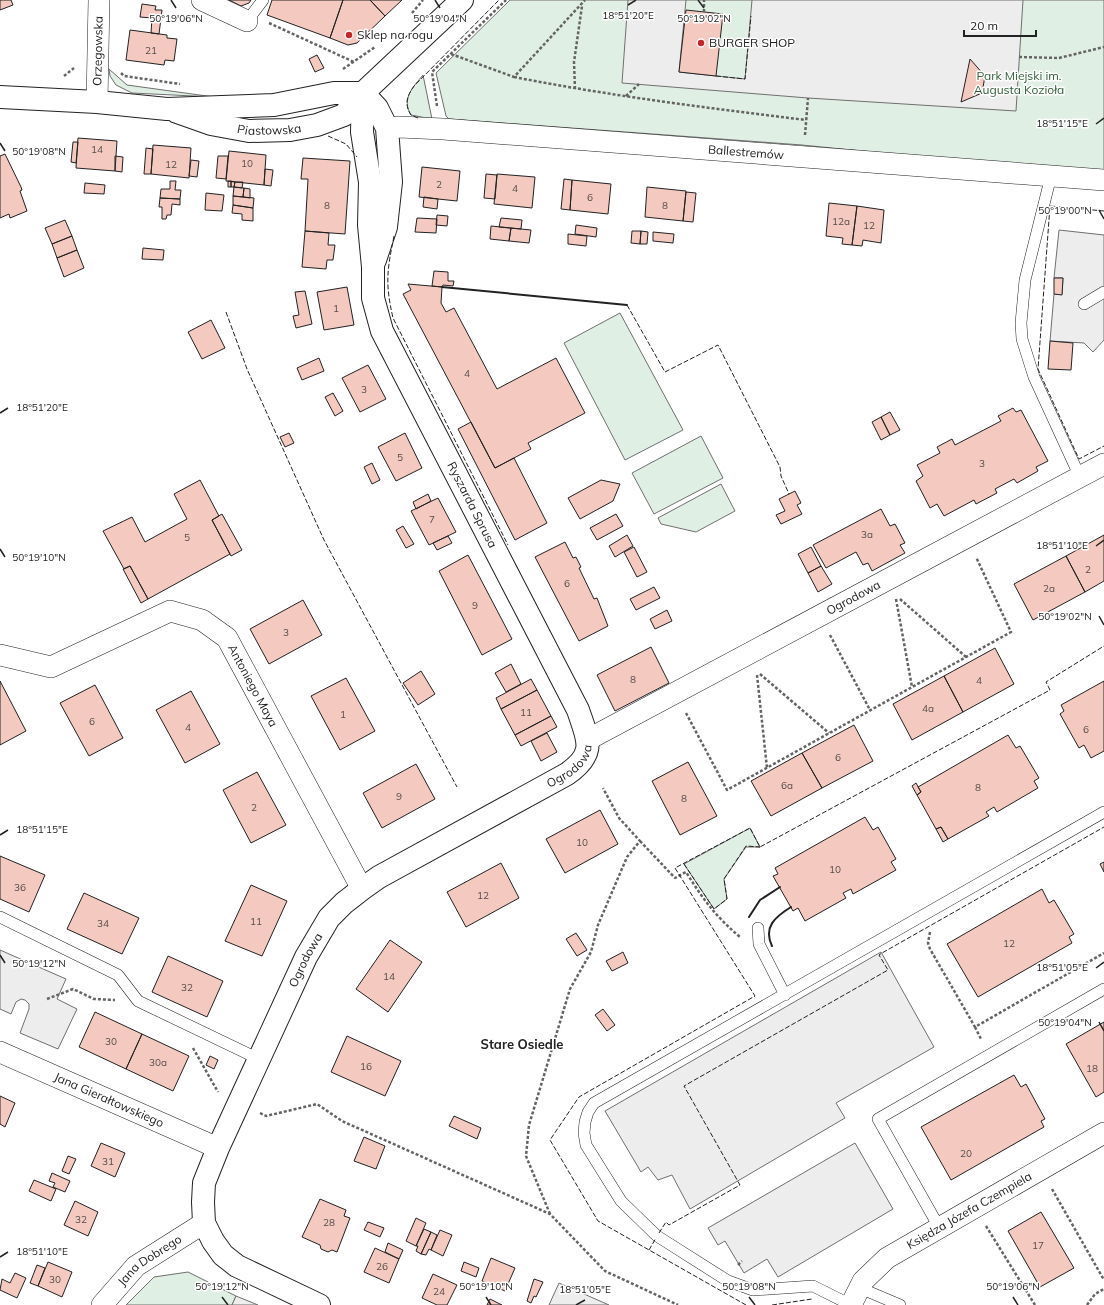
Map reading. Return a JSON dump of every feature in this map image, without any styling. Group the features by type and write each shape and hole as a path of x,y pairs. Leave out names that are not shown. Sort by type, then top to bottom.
{"street":[{"name":"Orzegowska","path":"97,102 99,0"},
{"path":"202,0 247,21"},
{"path":"363,93 462,0"},
{"name":"Piastowska","path":"0,97 97,102 167,109 274,105 334,94 363,93"},
{"name":"Ryszarda Sprusa","path":"363,93 377,108 387,128 391,182 386,227 373,267"},
{"name":"Ryszarda Sprusa","path":"363,93 362,132 370,182 368,225 373,267 373,298 382,331 578,710 588,740"},
{"name":"Ballestremów","path":"387,128 398,126 1104,180"},
{"name":"Ogrodowa","path":"204,1222 204,1183 218,1148 317,936 329,918 344,903 379,877 567,774 578,766 586,754 588,740 1104,464"},
{"name":"Antoniego Maya","path":"0,655 51,667 170,611 202,620 227,638 362,889"},
{"name":"Jana Gierałtowskiego","path":"0,1052 218,1148"},
{"name":"Księdza Józefa Czempiela","path":"854,1299 863,1280 887,1258 1104,1133"},
{"path":"204,1222 213,1241 223,1255 237,1266 319,1305"},
{"name":"Jana Dobrego","path":"102,1305 136,1266 152,1254 204,1222"}],"lane":[{"path":"247,21 263,0"},
{"path":"1051,176 1025,280 1021,323 1022,339 1034,377 1080,477"},
{"path":"1084,304 1104,292"},
{"path":"900,1305 854,1299 813,1286 753,1290 728,1281 657,1236 621,1201 586,1145 584,1133 588,1112 594,1103 1104,812"},
{"path":"0,917 118,975 138,1002 259,1059"},
{"path":"758,928 759,944 785,995"},
{"path":"939,1227 878,1119 1104,989"}],"path":[{"path":"432,72 506,0"},
{"path":"514,77 585,0"},
{"path":"704,0 704,12"},
{"path":"575,89 574,62 582,5"},
{"path":"247,21 262,20 354,62"},
{"path":"1019,57 1059,58 1104,47"},
{"path":"342,69 374,49"},
{"path":"450,54 514,77 575,89 806,120 808,98"},
{"path":"59,78 70,73 78,65 82,55 98,55 112,57 115,67 124,76 184,84"},
{"path":"626,96 639,84"},
{"path":"684,710 727,790 1011,632 974,553"},
{"path":"912,687 896,595 966,657"},
{"path":"828,632 870,710"},
{"path":"767,768 757,671 829,734"},
{"path":"603,788 619,818 640,841 675,878 686,872 706,903 720,920 744,940"},
{"path":"640,841 626,857 598,925 591,952 570,989 529,1125 526,1156 550,1214 605,1271 678,1305"},
{"path":"932,929 928,935 930,949 975,1027 1104,952"},
{"path":"47,999 73,989 94,999 138,1002"},
{"path":"179,1021 218,1093 266,1116 317,1104 342,1121 550,1214"},
{"path":"1050,1187 1104,1280"},
{"path":"985,1224 1035,1305"},
{"path":"1087,1305 1096,1294 1104,1289"}],"green space":[{"name":"Park Miejski im. Augusta Kozioła","path":"510,0 1104,0 1104,175 802,145 449,119 446,116 436,73"},
{"path":"109,69 127,85 214,97 132,93 116,85 110,76"},
{"path":"423,75 432,119 411,115 408,109 408,98 412,89"},
{"path":"620,313 683,430 625,460 564,343"},
{"path":"701,436 723,478 654,514 632,473"},
{"path":"721,484 735,511 696,532 661,524 658,518"},
{"path":"750,828 760,847 746,847 724,879 727,899 714,909 684,864"},
{"path":"188,1272 236,1296 232,1305 126,1305 154,1277"}],"shaded area":[{"path":"628,0 686,0 679,72 745,79 752,0 1023,0 1016,111 808,98 622,83"},
{"path":"1059,230 1104,235 1104,340 1093,352 1084,343 1050,341 1054,294 1062,294 1063,278 1054,278"},
{"path":"0,950 66,979 57,999 77,1009 58,1049 20,1033 29,1009 29,1004 25,1000 21,999 16,1002 11,1014 0,1009"},
{"path":"881,952 934,1047 836,1103 845,1118 690,1209 672,1175 658,1180 648,1167 641,1172 605,1111"},
{"path":"855,1143 893,1209 778,1277 767,1259 744,1273 725,1241 718,1245 708,1228"},
{"path":"559,1283 609,1305 549,1305"},
{"path":"236,1296 258,1305 232,1305"}],"building":[{"path":"0,0 11,0 13,5 0,10"},
{"path":"229,0 251,0 249,3 241,6"},
{"path":"272,0 343,0 330,38 267,15"},
{"path":"343,0 370,0 385,16 357,43 348,45 330,38"},
{"path":"370,0 402,0 385,16"},
{"path":"142,4 156,6 155,10 162,10 159,34 151,33 152,18 140,17"},
{"name":"BURGER SHOP","path":"686,10 723,14 716,76 679,72"},
{"path":"130,30 167,35 167,38 177,39 174,61 165,60 164,65 126,60"},
{"path":"317,55 324,68 315,72 309,59"},
{"path":"970,59 985,76 982,93 961,102"},
{"path":"78,138 117,141 115,171 76,168"},
{"path":"73,142 78,142 76,163 71,162"},
{"path":"153,145 191,148 189,178 151,174"},
{"path":"146,148 153,149 151,174 144,174"},
{"path":"229,151 266,155 264,185 226,181"},
{"path":"5,154 21,187 22,190 20,191 27,211 10,218 9,214 0,218 0,156"},
{"path":"115,156 123,157 122,172 115,171"},
{"path":"218,156 228,156 226,179 216,178"},
{"path":"303,158 350,161 345,234 305,231 308,179 301,179"},
{"path":"191,160 199,161 197,177 189,176"},
{"path":"422,167 460,171 457,201 419,197"},
{"path":"265,169 273,170 271,186 264,185"},
{"path":"486,174 497,175 495,199 484,198"},
{"path":"497,174 535,177 532,208 494,204"},
{"path":"564,179 572,180 570,210 561,209"},
{"path":"572,180 611,184 608,214 570,210"},
{"path":"170,181 176,181 175,190 181,190 180,199 160,198 161,189 170,189"},
{"path":"228,181 231,181 231,187 228,187"},
{"path":"231,181 235,182 234,187 231,187"},
{"path":"235,182 243,182 242,188 234,187"},
{"path":"85,183 105,185 104,194 84,193"},
{"path":"234,187 244,188 243,197 233,196"},
{"path":"647,187 686,191 683,221 645,217"},
{"path":"244,188 250,189 250,198 243,197"},
{"path":"686,192 696,193 693,222 683,221"},
{"path":"206,193 224,195 222,211 205,210"},
{"path":"233,196 254,198 253,208 233,205"},
{"path":"424,197 438,199 437,209 423,207"},
{"path":"160,198 180,199 180,205 172,204 171,215 167,215 166,219 162,219 162,207 159,207"},
{"path":"829,203 857,206 852,245 842,244 843,238 826,236"},
{"path":"233,205 253,208 253,221 242,220 242,214 232,213"},
{"path":"857,206 884,210 881,243 863,240 862,246 852,245"},
{"path":"437,215 448,216 447,226 436,225"},
{"path":"417,218 437,219 436,233 415,232"},
{"path":"501,218 522,220 521,229 499,227"},
{"path":"65,220 72,236 52,244 45,228"},
{"path":"576,225 597,228 596,237 575,234"},
{"path":"491,226 511,228 509,241 490,239"},
{"path":"511,228 531,230 529,243 509,241"},
{"path":"305,231 329,233 328,245 335,245 333,260 327,260 326,269 302,267"},
{"path":"632,231 641,231 640,244 631,243"},
{"path":"641,231 648,232 647,244 640,244"},
{"path":"653,232 674,234 673,243 653,241"},
{"path":"568,234 587,236 586,246 568,244"},
{"path":"72,236 77,250 57,258 52,244"},
{"path":"143,248 164,250 163,260 142,259"},
{"path":"77,250 84,268 64,277 57,258"},
{"path":"434,271 448,272 448,281 454,281 453,286 432,286"},
{"path":"1054,278 1063,278 1062,295 1054,294"},
{"path":"408,284 442,287 441,303 446,312 454,308 497,389 556,358 585,413 528,443 531,449 495,468 403,294 411,290"},
{"path":"347,287 354,325 324,330 317,292"},
{"path":"305,291 312,324 296,328 293,316 299,315 295,292"},
{"path":"211,320 225,348 202,359 188,332"},
{"path":"1050,341 1073,343 1071,370 1048,369"},
{"path":"319,358 324,371 302,380 297,368"},
{"path":"368,365 386,399 360,412 342,378"},
{"path":"333,393 343,411 335,416 325,397"},
{"path":"1013,408 1016,412 1021,410 1048,461 1036,467 1038,471 1017,483 1014,479 995,489 997,493 976,504 974,500 944,516 937,504 930,508 916,481 923,476 917,465 940,453 937,447 952,439 955,445 1001,421 998,416"},
{"path":"890,412 900,430 890,435 881,417"},
{"path":"881,417 890,435 881,440 872,422"},
{"path":"471,422 495,468 514,458 547,523 515,540 458,429"},
{"path":"289,433 294,443 285,447 280,437"},
{"path":"405,433 422,468 396,481 378,447"},
{"path":"372,463 380,480 372,484 364,467"},
{"path":"200,480 219,516 212,520 230,554 148,599 130,566 124,569 103,531 132,517 145,542 187,519 174,494"},
{"path":"601,480 620,484 613,501 580,519 568,498"},
{"path":"795,491 801,503 797,505 802,514 781,524 776,515 785,511 779,499"},
{"path":"428,494 431,501 416,509 413,502"},
{"path":"438,498 456,532 429,545 411,511"},
{"path":"881,509 890,526 895,524 905,543 900,545 905,553 872,571 868,563 863,565 856,552 826,568 813,545"},
{"path":"222,514 242,550 231,556 212,520"},
{"path":"616,514 623,526 597,540 590,528"},
{"path":"403,526 414,544 406,548 396,530"},
{"path":"627,535 633,546 615,557 609,546"},
{"path":"1104,535 1104,581 1085,592 1066,556"},
{"path":"448,536 452,543 437,550 433,543"},
{"path":"565,542 573,558 576,557 581,567 579,568 594,599 597,598 608,626 579,641 535,557"},
{"path":"634,547 647,572 637,577 624,552"},
{"path":"811,547 821,566 808,573 798,554"},
{"path":"468,555 512,639 482,655 439,571"},
{"path":"1066,556 1085,592 1033,620 1014,584"},
{"path":"130,566 148,599 141,603 123,569"},
{"path":"821,566 832,584 818,592 808,573"},
{"path":"654,587 660,598 636,610 630,599"},
{"path":"303,600 322,635 269,664 250,629"},
{"path":"667,610 672,621 655,629 650,619"},
{"path":"651,647 669,683 615,711 597,675"},
{"path":"995,648 1014,684 963,712 944,676"},
{"path":"511,664 521,684 506,692 495,673"},
{"path":"421,671 435,694 418,705 403,683"},
{"path":"944,676 963,712 912,740 893,704"},
{"path":"346,678 375,731 340,750 311,696"},
{"path":"531,679 537,690 501,709 496,698"},
{"path":"0,681 26,731 0,745"},
{"path":"1104,681 1104,751 1091,758 1084,745 1079,748 1060,714 1064,711 1061,705"},
{"path":"95,685 123,738 89,756 60,703"},
{"path":"537,690 551,716 515,735 501,709"},
{"path":"191,691 220,744 185,763 156,710"},
{"path":"551,716 557,727 521,746 515,735"},
{"path":"854,725 873,761 822,788 802,753"},
{"path":"547,733 557,752 541,761 531,741"},
{"path":"1008,735 1016,748 1020,746 1039,778 1034,781 1038,788 997,812 994,807 986,812 989,816 948,839 941,827 936,829 917,795 921,792 918,787"},
{"path":"802,753 822,788 771,816 751,781"},
{"path":"688,762 717,816 680,835 652,781"},
{"path":"416,764 435,799 382,828 363,793"},
{"path":"257,772 286,825 251,843 223,790"},
{"path":"916,783 921,792 917,795 912,786"},
{"path":"600,810 618,844 565,873 546,839"},
{"path":"865,817 873,830 878,827 896,859 891,862 896,870 853,894 851,889 843,893 846,898 805,921 798,908 793,911 773,876 778,874 775,868"},
{"path":"941,827 948,839 943,842 936,829"},
{"path":"0,856 45,875 29,912 0,899"},
{"path":"1104,862 1104,872 1100,864"},
{"path":"501,863 519,898 466,927 447,892"},
{"path":"251,885 287,901 262,956 225,941"},
{"path":"1042,889 1049,903 1054,900 1074,934 1069,937 1072,943 978,997 947,944"},
{"path":"84,893 139,918 122,954 67,929"},
{"path":"576,933 587,950 577,956 566,939"},
{"path":"390,940 422,962 388,1012 356,989"},
{"path":"623,952 628,963 612,971 606,961"},
{"path":"168,956 223,981 207,1017 152,992"},
{"path":"603,1009 615,1025 607,1031 595,1015"},
{"path":"95,1012 142,1034 126,1069 79,1047"},
{"path":"1104,1022 1104,1092 1096,1097 1066,1044"},
{"path":"142,1034 189,1056 173,1091 126,1069"},
{"path":"347,1036 401,1061 385,1096 331,1072"},
{"path":"210,1056 218,1060 214,1069 206,1065"},
{"path":"1014,1075 1021,1087 1026,1084 1045,1119 1041,1121 1044,1127 951,1180 921,1127"},
{"path":"0,1096 15,1103 5,1127 0,1124"},
{"path":"454,1116 481,1128 477,1139 449,1126"},
{"path":"364,1137 385,1146 376,1169 354,1161"},
{"path":"101,1143 125,1153 115,1177 91,1166"},
{"path":"68,1156 76,1159 69,1174 62,1171"},
{"path":"52,1173 70,1181 65,1192 53,1187 55,1183 49,1181"},
{"path":"34,1180 56,1189 51,1201 29,1191"},
{"path":"320,1199 346,1210 344,1216 350,1218 337,1252 332,1250 328,1252 321,1249 320,1245 302,1237"},
{"path":"75,1201 98,1212 88,1236 64,1225"},
{"path":"1041,1212 1074,1268 1040,1287 1008,1231"},
{"path":"416,1218 426,1223 416,1246 406,1241"},
{"path":"368,1222 384,1228 380,1237 364,1230"},
{"path":"424,1229 431,1232 421,1254 416,1251 418,1246 416,1246"},
{"path":"440,1230 452,1235 443,1256 431,1250"},
{"path":"431,1232 437,1235 431,1250 429,1249 426,1255 421,1254"},
{"path":"388,1243 403,1250 399,1259 385,1252"},
{"path":"375,1248 399,1259 389,1283 364,1272"},
{"path":"491,1258 515,1268 505,1291 482,1281"},
{"path":"48,1262 72,1272 62,1297 38,1286"},
{"path":"464,1262 479,1268 476,1277 461,1271"},
{"path":"37,1265 45,1268 38,1286 30,1283"},
{"path":"15,1273 26,1278 17,1298 0,1290 2,1279 10,1283"},
{"path":"433,1274 457,1285 447,1305 437,1305 422,1298"},
{"path":"534,1279 543,1282 536,1297 534,1296 531,1303 527,1301"},
{"path":"490,1299 502,1305 487,1305"}],"fence":[{"path":"418,118 411,115 407,104 408,97 414,86 499,0"},
{"path":"716,76 745,79 751,16"},
{"path":"328,136 346,144 357,157"},
{"path":"1104,211 1050,206 1038,369 1079,459 1104,446"},
{"path":"394,236 388,277 393,318 508,545"},
{"path":"627,305 665,372 718,345 780,467 781,476 789,494"},
{"path":"226,312 247,369 324,540 457,787"},
{"path":"746,1305 598,1221 550,1140 579,1097 755,996 675,868 750,828 760,847 1050,690 1046,682 1104,646"},
{"path":"659,1233 666,1222 669,1225 740,1185 684,1086 888,970 879,955 882,953 1104,827"},
{"path":"684,864 714,909 727,899 724,879 746,846 760,847"},
{"path":"649,1250 656,1238"},
{"path":"772,1305 812,1299"}],"wall":[{"path":"442,287 627,305"},
{"path":"749,917 760,900 780,887"},
{"path":"772,946 769,933 772,923 791,907"}],"place":[{"name":"Sklep na rogu","path":"349,35"},
{"name":"BURGER SHOP","path":"701,43"}],"district":[{"name":"Stare Osiedle","path":"522,1044"}]}
